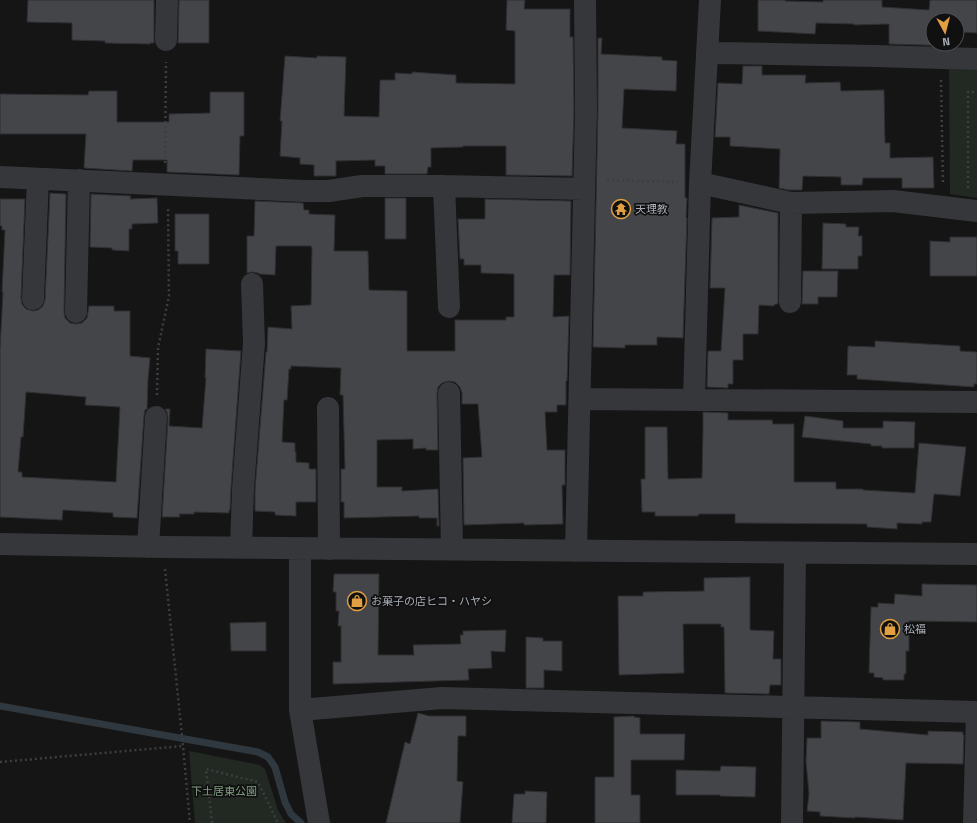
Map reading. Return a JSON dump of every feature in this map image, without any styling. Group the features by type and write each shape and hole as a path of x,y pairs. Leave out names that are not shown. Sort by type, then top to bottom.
{"street":[{"path":"166,40 167,0"},
{"path":"576,551 586,110 586,0"},
{"path":"694,400 700,183 710,0"},
{"path":"707,53 822,54 977,59"},
{"path":"0,177 305,192 329,191 362,186 584,184"},
{"path":"32,299 38,178"},
{"path":"76,312 79,180"},
{"path":"700,183 791,203 894,202 943,206 975,201"},
{"path":"444,186 449,307"},
{"path":"790,302 791,203"},
{"path":"241,548 243,489 254,343 252,284"},
{"path":"449,393 452,550"},
{"path":"580,399 977,402"},
{"path":"328,408 329,549"},
{"path":"155,547 156,417"},
{"path":"0,544 329,549 977,554"},
{"path":"300,548 300,710 319,822"},
{"path":"792,823 795,553"},
{"path":"300,710 442,698 977,712 974,823"}],"path":[{"path":"156,417 158,348 169,296 166,185 166,40"},
{"path":"941,58 943,206"},
{"path":"975,201 968,190 968,92 977,92"},
{"path":"584,184 700,183"},
{"path":"155,547 181,728 190,823"},
{"path":"0,762 183,746"},
{"path":"212,823 206,769 258,782 278,823"}],"green space":[{"path":"949,69 977,70 977,198 950,194"},
{"name":"下土居東公園","path":"189,751 260,765 265,769 278,810 286,823 195,823"}],"building":[{"path":"28,0 154,0 154,43 105,43 105,41 72,40 72,23 27,22"},
{"path":"179,0 209,0 209,43 178,43"},
{"path":"507,0 525,0 524,9 570,9 570,37 573,37 574,110 572,176 506,175 506,146 431,148 431,167 428,167 427,174 385,174 385,166 375,166 375,160 336,161 336,176 314,176 314,165 300,164 300,158 280,156 282,121 280,121 285,56 317,58 317,56 346,57 344,116 379,117 380,80 395,80 395,73 412,74 412,72 456,75 456,83 515,84 515,31 506,30"},
{"path":"758,0 823,2 823,0 882,0 882,7 929,10 930,0 977,0 977,33 965,32 965,12 925,12 925,45 889,44 889,24 854,25 816,23 815,34 758,31"},
{"path":"598,38 602,38 601,54 662,57 662,60 677,61 676,91 624,89 622,128 677,131 676,144 685,144 685,198 687,198 687,218 683,338 657,337 657,345 625,345 625,348 593,347"},
{"path":"743,66 762,66 762,75 806,75 805,83 840,82 841,91 884,90 885,143 890,143 890,158 933,157 934,188 902,188 902,178 863,178 862,185 841,185 841,177 803,176 802,190 779,188 780,149 730,146 730,137 715,137 718,83 742,84"},
{"path":"89,91 117,91 117,122 169,122 169,114 210,113 210,92 244,92 244,136 240,136 239,175 167,172 167,160 133,160 132,171 84,168 86,134 0,134 0,94 88,95"},
{"path":"50,193 66,194 65,318 70,323 82,323 87,318 89,306 114,306 114,311 130,311 130,356 150,358 148,408 145,410 144,416 137,518 113,517 113,513 63,510 62,520 0,517 0,349 5,230 2,230 2,226 0,226 0,199 25,199 22,304 26,309 33,311 38,310 43,306 45,300","holes":["26,392 86,397 85,405 120,407 116,482 22,477 22,472 18,472 21,437 23,437"]},
{"path":"91,194 131,196 130,199 157,198 158,223 132,224 132,229 129,229 129,251 112,250 112,248 90,247"},
{"path":"385,198 406,198 406,239 385,239"},
{"path":"485,199 571,201 570,275 554,275 553,317 569,316 566,405 557,405 557,412 545,412 547,450 565,450 565,485 562,485 563,524 524,525 524,523 464,525 463,458 482,457 478,404 462,404 462,393 460,387 455,382 449,381 442,383 438,387 437,393 438,450 426,450 426,448 413,449 413,439 377,440 377,487 402,487 402,491 438,489 439,526 437,526 437,518 419,518 419,516 344,518 344,502 341,502 341,469 345,469 343,395 340,395 341,368 291,366 291,369 289,369 287,400 284,400 282,442 295,443 296,462 309,463 309,469 316,469 316,502 296,502 296,516 275,515 275,512 255,511 255,490 268,327 292,329 291,306 311,305 312,248 311,246 276,246 275,275 252,272 247,273 247,236 254,236 255,201 303,203 304,210 309,210 309,214 335,215 334,251 368,251 369,290 407,291 407,351 455,351 455,320 506,320 506,317 514,317 514,274 481,273 481,265 464,265 464,259 460,259 458,219 485,219"},
{"path":"739,205 778,213 778,304 775,304 774,306 759,305 758,334 743,334 743,360 733,360 733,384 728,384 728,388 707,387 708,351 721,351 725,288 710,288 712,218 739,217"},
{"path":"175,214 209,214 209,264 178,264 178,251 175,251"},
{"path":"823,223 846,224 846,227 859,227 858,236 862,236 862,256 858,256 858,269 822,269"},
{"path":"950,237 977,237 977,276 930,276 930,241 950,242"},
{"path":"803,271 838,271 837,297 818,297 818,304 802,304"},
{"path":"875,341 960,346 960,351 977,352 977,384 974,384 974,387 857,379 857,375 847,375 848,346 875,347"},
{"path":"206,349 241,351 230,510 229,513 194,512 194,514 179,514 180,517 162,517 168,418 165,409 170,409 169,426 202,428 206,378"},
{"path":"703,412 728,413 728,420 772,420 773,424 794,424 794,482 836,482 836,489 863,489 915,493 919,443 966,447 960,496 934,494 931,522 922,522 922,524 897,523 897,529 867,527 867,524 735,523 735,514 655,516 655,512 642,512 641,479 645,479 645,427 667,427 668,479 702,478"},
{"path":"805,416 843,421 843,428 883,428 883,421 915,422 914,448 882,448 882,446 871,446 871,444 802,437"},
{"path":"334,574 379,574 378,655 414,655 413,645 461,644 460,635 463,635 463,631 506,630 505,652 491,651 492,668 468,669 469,680 333,684 333,662 341,662 341,626 338,626 339,611 336,611 336,592 333,592"},
{"path":"750,577 750,630 774,631 773,659 781,659 781,685 770,685 769,694 725,693 724,627 721,627 721,624 683,624 684,673 619,675 618,596 643,596 643,592 704,591 704,578"},
{"path":"922,584 977,585 977,622 909,621 909,651 906,651 906,674 904,674 904,680 883,680 883,678 874,677 874,673 869,673 871,607 878,607 878,603 894,604 895,594 922,596"},
{"path":"266,622 266,651 231,651 230,623"},
{"path":"526,637 543,638 543,641 562,641 562,671 544,670 544,688 526,688"},
{"path":"418,713 429,716 466,716 466,736 458,736 457,781 463,782 460,823 386,823 405,742 410,744"},
{"path":"634,716 640,718 640,734 685,734 684,760 631,760 631,795 640,795 640,823 595,823 595,777 614,777 614,717"},
{"path":"821,721 860,722 860,729 928,735 928,731 963,732 963,764 906,763 903,820 820,816 820,812 807,811 809,794 806,761 807,738 821,738"},
{"path":"721,766 756,767 755,797 676,795 676,770 720,771"},
{"path":"525,791 547,792 546,823 512,823 514,794 525,794"}],"waterway":[{"path":"0,706 258,752 268,757 275,767 285,802 291,814 301,823"}],"place":[{"name":"天理教","path":"621,209"},
{"name":"お菓子の店ヒコ・ハヤシ","path":"357,601"},
{"name":"松福","path":"890,629"}]}
